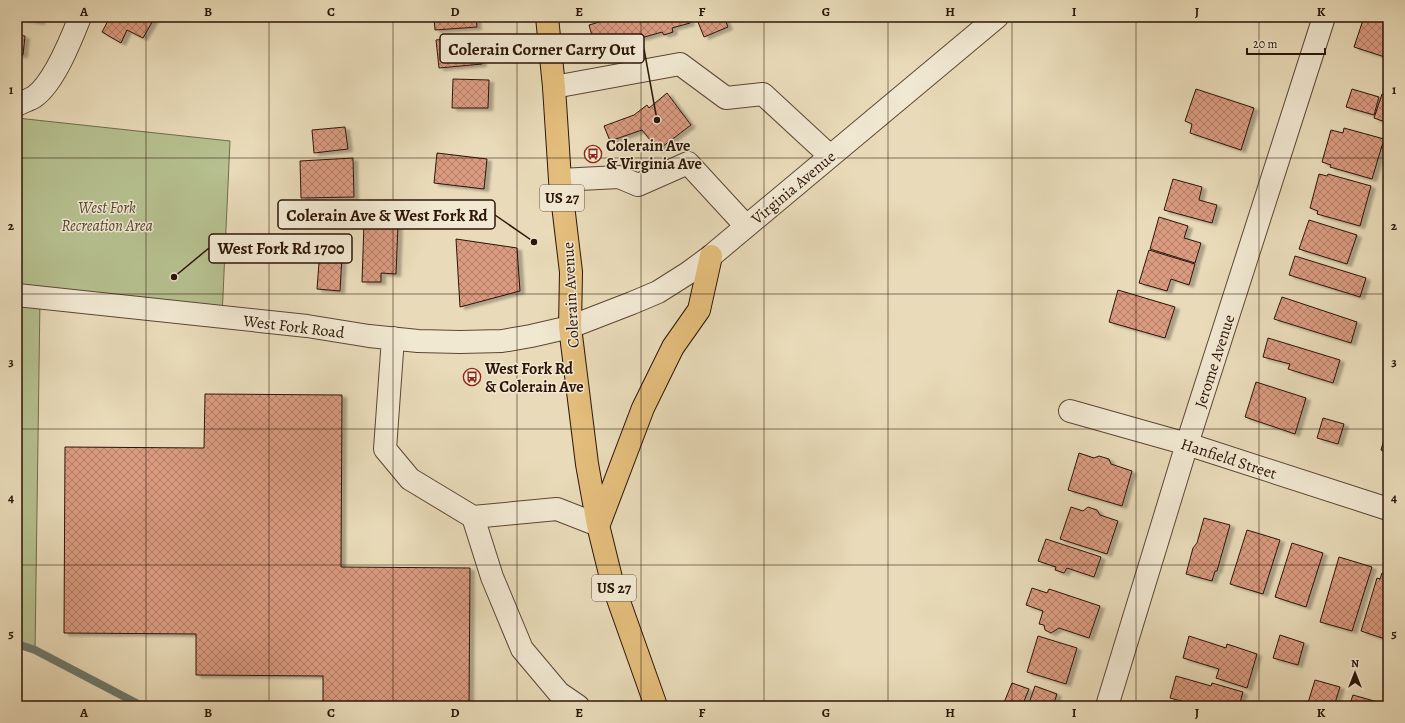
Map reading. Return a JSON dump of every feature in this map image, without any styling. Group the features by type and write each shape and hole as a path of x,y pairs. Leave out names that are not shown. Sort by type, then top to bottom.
{"main road":[{"name":"Colerain Avenue","path":"547,17 554,87 560,180 571,272 570,327 587,464 598,525 612,582 656,706"},
{"path":"598,525 643,408 673,348 699,310 711,256"}],"street":[{"path":"17,105 34,96 50,81 80,17"},
{"name":"Virginia Avenue","path":"570,327 658,292 688,273 711,256 997,17"},
{"name":"Jerome Avenue","path":"1107,706 1187,444 1324,17"},
{"path":"554,87 680,64 726,98 763,94 830,156"},
{"path":"560,180 619,177 638,185 688,163 746,226"},
{"name":"West Fork Road","path":"17,295 299,326 418,341 502,341 570,327"},
{"path":"393,338 385,449 410,479 473,517 557,509 598,525"},
{"name":"Hanfield Street","path":"1070,411 1187,444 1388,509"},
{"path":"473,517 492,577 522,649 558,693 578,706"}],"green space":[{"name":"West Fork Recreation Area","path":"17,118 230,141 222,317 40,298 35,650 17,644"}],"building":[{"path":"17,17 41,17 40,22"},
{"path":"110,17 155,17 143,38 127,30 121,43 102,32"},
{"path":"434,17 476,17 477,27 435,30"},
{"path":"616,17 688,17 690,23 672,28 673,32 664,35 662,32 641,38 640,36 596,50 589,25"},
{"path":"696,17 724,17 728,27 704,37"},
{"path":"1364,17 1388,17 1388,58 1354,47"},
{"path":"17,35 25,36 23,55 17,55"},
{"path":"480,35 481,44 486,43 487,56 481,56 482,64 439,68 436,40"},
{"path":"453,79 489,80 488,108 452,108"},
{"path":"1196,89 1254,108 1241,150 1190,133 1192,124 1185,121"},
{"path":"1352,89 1379,97 1374,115 1346,107"},
{"path":"667,93 691,125 658,150 642,130 610,141 604,126 634,115 647,105 649,108"},
{"path":"1382,94 1388,96 1388,123 1374,118"},
{"path":"345,127 348,149 314,153 312,130"},
{"path":"1344,128 1384,139 1372,179 1330,167 1331,165 1322,162 1331,130 1343,133"},
{"path":"437,153 487,159 484,189 434,183"},
{"path":"353,158 354,197 301,198 300,161"},
{"path":"1319,174 1327,176 1328,174 1371,186 1360,226 1317,214 1318,211 1310,208"},
{"path":"1173,179 1202,187 1199,200 1217,205 1212,223 1164,210"},
{"path":"1159,217 1188,226 1184,238 1201,243 1195,263 1150,249"},
{"path":"1309,220 1357,235 1347,264 1299,249"},
{"path":"364,223 398,225 396,274 381,273 381,282 362,282"},
{"path":"321,237 343,239 340,291 317,289"},
{"path":"456,239 517,248 520,291 460,307"},
{"path":"1149,250 1195,264 1189,285 1171,279 1167,291 1139,283"},
{"path":"1295,256 1366,278 1360,297 1289,275"},
{"path":"1118,290 1175,307 1165,338 1109,322"},
{"path":"1282,297 1357,322 1351,343 1274,319"},
{"path":"1268,338 1340,360 1333,383 1288,369 1290,364 1263,357"},
{"path":"1256,382 1306,398 1295,434 1245,417"},
{"path":"205,394 342,395 341,567 470,568 469,706 323,706 323,676 196,675 196,634 64,633 65,447 204,448"},
{"path":"1323,418 1344,424 1338,444 1317,438"},
{"path":"1388,426 1388,453 1381,450"},
{"path":"1079,453 1094,458 1099,456 1109,459 1111,464 1132,471 1122,506 1068,490"},
{"path":"1071,507 1083,511 1088,507 1097,510 1100,515 1118,521 1107,554 1060,539"},
{"path":"1204,518 1230,525 1217,571 1215,571 1212,581 1186,574 1193,548 1197,543"},
{"path":"1247,530 1280,540 1263,594 1230,584"},
{"path":"1046,539 1101,557 1094,577 1067,568 1064,573 1055,570 1056,567 1038,561"},
{"path":"1292,543 1323,553 1306,607 1275,597"},
{"path":"1339,557 1372,567 1352,631 1320,622"},
{"path":"1382,573 1388,575 1388,640 1361,631 1377,578 1380,579"},
{"path":"1032,588 1047,593 1049,589 1100,606 1089,638 1059,628 1051,633 1045,630 1044,625 1039,624 1043,611 1026,605"},
{"path":"1280,635 1304,643 1298,665 1273,658"},
{"path":"1038,636 1077,648 1066,684 1027,672"},
{"path":"1189,636 1226,648 1227,644 1257,654 1247,688 1216,678 1219,669 1183,658"},
{"path":"1176,676 1211,686 1212,683 1243,692 1239,706 1199,706 1170,698"},
{"path":"1315,680 1340,687 1334,706 1307,706"},
{"path":"1012,683 1029,689 1022,706 1003,705"},
{"path":"1035,686 1057,694 1053,706 1028,706"},
{"path":"1353,695 1388,705 1388,706 1349,706"}],"waterway":[{"path":"17,644 35,650 142,706"}],"place":[{"name":"Colerain Corner Carry Out","path":"657,120"},
{"name":"Colerain Ave & Virginia Ave","path":"593,154"},
{"name":"Colerain Ave & West Fork Rd","path":"534,242"},
{"name":"West Fork Rd 1700","path":"174,277"},
{"name":"West Fork Rd & Colerain Ave","path":"472,377"}]}
